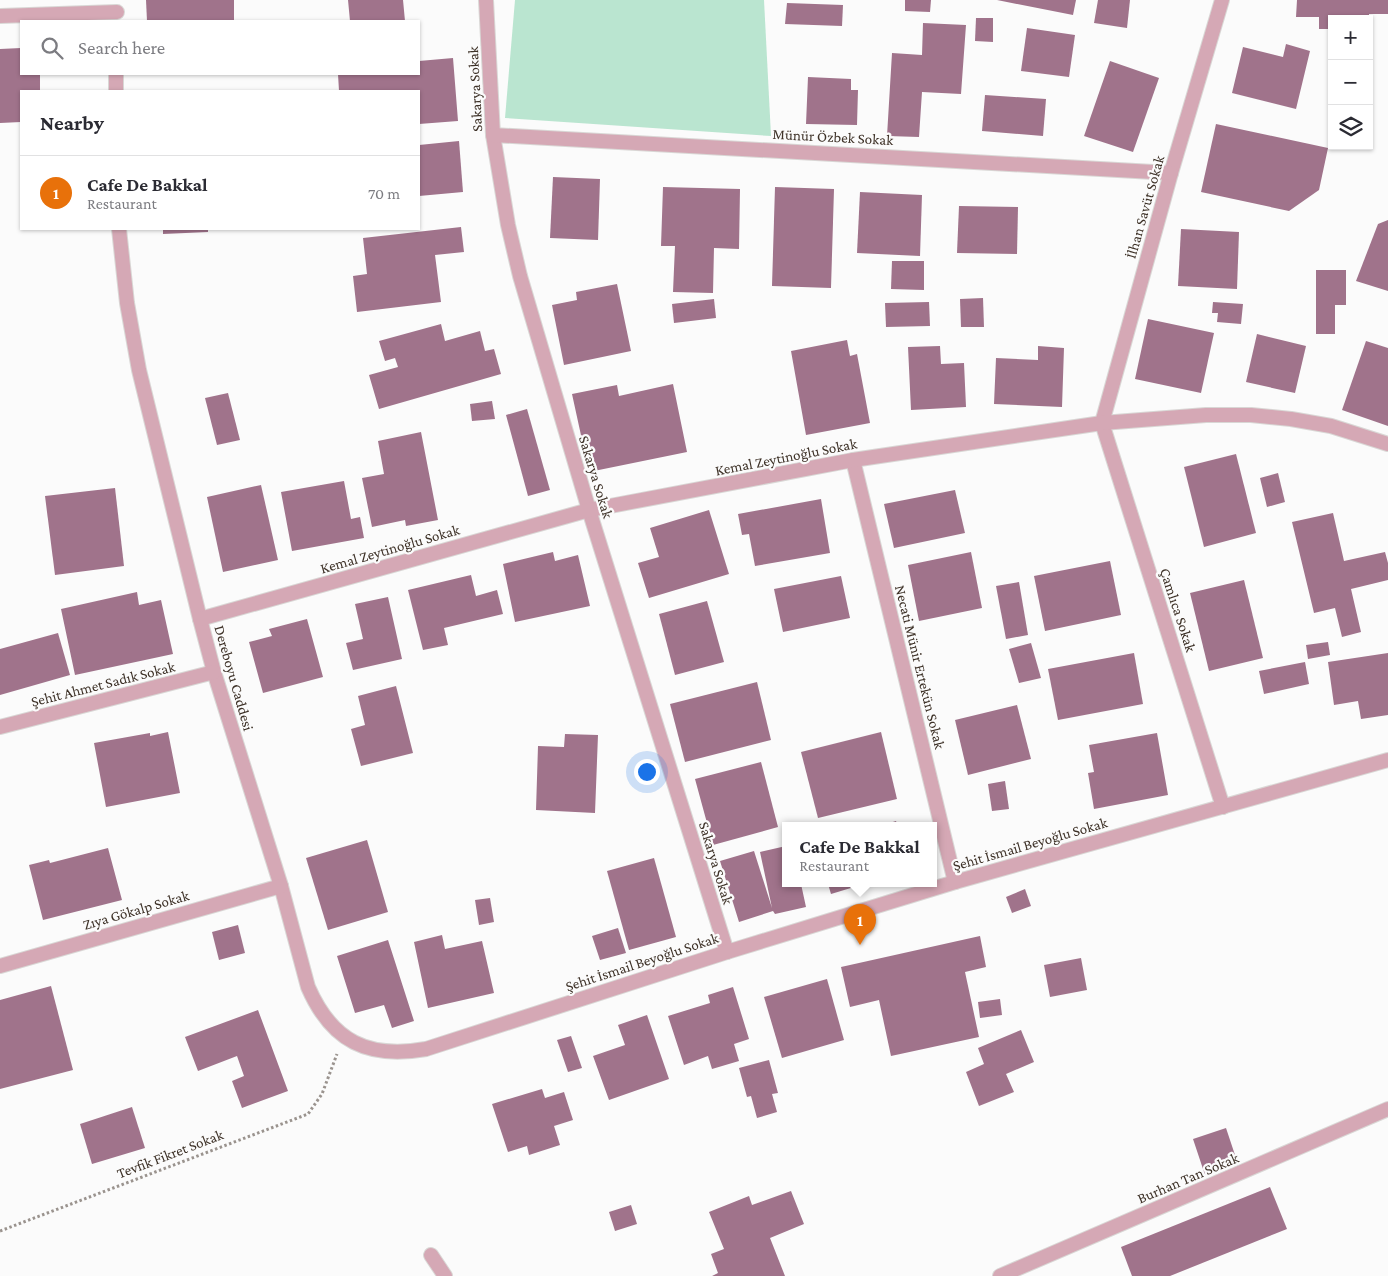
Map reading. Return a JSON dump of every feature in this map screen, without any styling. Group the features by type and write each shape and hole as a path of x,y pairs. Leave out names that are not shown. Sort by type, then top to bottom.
{"street":[{"name":"Sakarya Sokak","path":"486,0 493,135 508,224 520,276 588,510 727,952"},
{"name":"İlhan Savüt Sokak","path":"1102,423 1171,173 1222,0"},
{"path":"0,16 117,11"},
{"path":"116,75 116,90"},
{"name":"Münür Özbek Sokak","path":"493,135 1171,173"},
{"name":"Dereboyu Caddesi","path":"119,230 127,303 139,370 200,619 214,672 281,886 308,987 315,1003 326,1019 343,1037 362,1046 382,1051 405,1053 426,1049"},
{"name":"Kemal Zeytinoğlu Sokak","path":"200,619 588,510 852,460 1102,423 1206,415 1251,415 1331,426 1388,444"},
{"name":"Çamlıca Sokak","path":"1102,423 1223,807"},
{"name":"Necati Münir Ertekün Sokak","path":"852,460 955,882"},
{"name":"Şehit Ahmet Sadık Sokak","path":"0,727 214,672"},
{"name":"Şehit İsmail Beyoğlu Sokak","path":"426,1049 727,952 955,882 1388,760"},
{"name":"Zıya Gökalp Sokak","path":"0,966 281,886"},
{"name":"Burhan Tan Sokak","path":"1000,1276 1388,1109"},
{"path":"431,1255 445,1276"}],"path":[{"name":"Tevfik Fikret Sokak","path":"0,1231 308,1114 322,1094 329,1076"}],"green space":[{"path":"515,0 764,0 771,136 505,118"}],"building":[{"path":"146,0 234,0 234,20 147,20"},
{"path":"348,0 403,0 405,20 350,20"},
{"path":"905,0 931,0 930,12 905,11"},
{"path":"997,0 1076,0 1073,15"},
{"path":"1098,0 1130,0 1127,28 1094,23"},
{"path":"1297,0 1388,0 1388,14 1328,15 1328,29 1319,29 1319,17 1296,17"},
{"path":"787,3 843,5 842,26 785,24"},
{"path":"976,18 993,18 993,42 975,41"},
{"path":"923,23 966,25 961,94 922,92 919,137 887,136 892,53 922,55"},
{"path":"1027,28 1075,35 1069,77 1021,71"},
{"path":"1286,44 1310,51 1296,109 1232,93 1243,47 1283,57"},
{"path":"20,48 20,75 40,75 40,90 20,90 20,122 0,123 0,49"},
{"path":"453,58 458,121 420,124 420,90 339,90 338,75 420,75 420,61"},
{"path":"1110,61 1159,78 1133,152 1084,136"},
{"path":"808,77 851,79 851,90 858,90 857,125 806,124"},
{"path":"985,95 1046,99 1043,136 982,131"},
{"path":"1216,124 1328,148 1319,190 1289,211 1201,192"},
{"path":"459,141 463,192 420,196 420,145"},
{"path":"553,177 600,179 598,240 550,238"},
{"path":"663,187 740,189 739,249 714,248 713,293 673,292 675,246 661,246"},
{"path":"775,187 834,189 831,288 772,286"},
{"path":"860,192 922,195 920,256 857,253"},
{"path":"959,206 1018,207 1017,254 957,253"},
{"path":"1388,220 1388,291 1356,281 1378,224"},
{"path":"461,227 464,252 435,255 441,302 357,312 353,276 367,274 363,238"},
{"path":"1181,229 1239,232 1237,289 1178,286"},
{"path":"163,230 208,230 208,232 163,234"},
{"path":"892,261 924,261 924,290 891,289"},
{"path":"1316,270 1346,270 1346,305 1335,305 1335,334 1316,334"},
{"path":"617,284 631,351 564,365 552,305 577,300 576,292"},
{"path":"983,298 984,327 961,327 960,299"},
{"path":"714,299 716,318 674,323 672,304"},
{"path":"929,302 930,326 886,327 885,303"},
{"path":"1213,302 1243,304 1241,324 1217,322 1218,313 1212,313"},
{"path":"1148,319 1214,333 1201,393 1135,379"},
{"path":"441,324 445,341 480,331 485,351 494,349 501,374 379,409 369,375 398,367 395,358 385,361 379,341"},
{"path":"1257,334 1306,346 1295,393 1246,382"},
{"path":"847,340 850,356 857,354 870,423 806,435 791,351"},
{"path":"1366,341 1388,348 1388,426 1342,410"},
{"path":"940,346 941,364 964,363 966,407 911,410 908,347"},
{"path":"1038,346 1064,348 1062,407 994,404 996,358 1038,360"},
{"path":"673,384 687,452 589,472 572,394 617,385 619,396"},
{"path":"228,393 240,440 217,445 205,398"},
{"path":"492,401 495,419 472,421 470,404"},
{"path":"527,409 550,490 528,496 506,415"},
{"path":"421,432 438,520 406,526 405,520 372,527 362,478 384,474 378,441"},
{"path":"1236,454 1256,533 1204,547 1184,467"},
{"path":"1278,473 1285,502 1267,507 1260,478"},
{"path":"344,481 351,519 360,517 364,538 292,551 281,492"},
{"path":"261,485 278,560 223,572 207,497"},
{"path":"115,488 124,566 55,575 45,496"},
{"path":"955,490 965,533 894,548 884,504"},
{"path":"821,499 830,553 755,566 749,534 742,535 738,514"},
{"path":"709,510 729,574 649,598 638,563 659,557 650,528"},
{"path":"1333,513 1344,561 1385,552 1388,563 1388,580 1351,589 1361,632 1342,637 1335,608 1314,613 1292,522"},
{"path":"553,552 555,561 578,555 590,606 515,622 503,564"},
{"path":"971,552 982,608 919,621 908,565"},
{"path":"1110,561 1121,615 1045,631 1034,576"},
{"path":"471,575 476,596 497,590 503,614 444,628 448,645 423,650 408,590"},
{"path":"841,576 850,618 783,632 774,589"},
{"path":"1244,580 1263,658 1209,671 1190,593"},
{"path":"1019,582 1028,635 1006,639 996,586"},
{"path":"137,592 139,605 161,600 173,654 75,675 61,609"},
{"path":"388,597 402,659 353,670 346,643 363,639 355,604"},
{"path":"707,601 724,662 675,675 659,614"},
{"path":"307,619 323,677 263,693 249,642 272,636 269,629"},
{"path":"58,633 70,675 0,695 0,649"},
{"path":"1328,642 1330,655 1308,659 1306,645"},
{"path":"1031,643 1041,678 1019,683 1009,649"},
{"path":"1134,653 1143,704 1058,720 1048,669"},
{"path":"1388,653 1388,715 1361,719 1358,701 1334,705 1328,662"},
{"path":"1305,662 1309,684 1264,694 1259,671"},
{"path":"757,682 771,740 685,762 670,704"},
{"path":"396,686 413,753 361,766 351,729 365,725 358,696"},
{"path":"1017,705 1031,759 968,775 955,720"},
{"path":"168,732 180,793 106,807 94,743 150,733 150,736"},
{"path":"881,732 897,799 818,818 801,752"},
{"path":"1157,733 1168,795 1094,809 1088,773 1094,772 1089,745"},
{"path":"565,734 598,735 595,813 536,810 538,746 564,747"},
{"path":"761,762 778,827 713,845 695,779"},
{"path":"1005,781 1009,809 992,811 988,784"},
{"path":"367,840 388,912 328,930 306,858"},
{"path":"782,847 782,887 802,887 806,907 775,914 773,911 739,922 720,861 754,851 772,908 760,852"},
{"path":"108,848 122,900 43,920 29,865 49,860 50,863"},
{"path":"654,858 676,937 629,950 607,871"},
{"path":"829,887 854,887 831,894"},
{"path":"1025,889 1031,906 1012,913 1006,897"},
{"path":"490,898 494,922 479,925 475,900"},
{"path":"238,925 245,953 219,960 212,932"},
{"path":"618,928 626,953 600,960 592,936"},
{"path":"442,935 445,949 482,941 494,993 428,1008 414,942"},
{"path":"980,936 986,967 965,972 979,1037 891,1056 879,1000 850,1007 841,967"},
{"path":"388,940 414,1021 392,1028 384,1005 355,1013 337,956"},
{"path":"1081,958 1087,990 1050,997 1044,965"},
{"path":"827,979 844,1040 782,1058 764,997"},
{"path":"51,986 73,1070 0,1089 0,1000"},
{"path":"733,987 749,1039 734,1044 739,1061 712,1069 708,1056 684,1065 668,1016 710,1003 708,995"},
{"path":"1000,999 1002,1015 980,1018 978,1002"},
{"path":"258,1010 288,1091 242,1108 232,1081 244,1076 237,1056 198,1071 185,1037"},
{"path":"647,1015 669,1079 609,1100 593,1056 625,1045 618,1025"},
{"path":"1021,1030 1034,1062 1006,1074 1014,1092 979,1106 966,1072 984,1064 978,1048"},
{"path":"571,1036 582,1068 568,1072 557,1040"},
{"path":"769,1060 778,1093 772,1094 777,1112 757,1118 751,1096 747,1097 739,1068"},
{"path":"542,1089 545,1098 564,1092 573,1120 554,1126 560,1145 529,1155 527,1146 508,1152 492,1104"},
{"path":"132,1107 145,1148 92,1164 80,1124"},
{"path":"1226,1128 1238,1164 1205,1175 1193,1139"},
{"path":"1270,1187 1287,1229 1170,1276 1132,1276 1121,1247"},
{"path":"791,1191 804,1224 770,1238 785,1276 712,1276 718,1273 711,1254 724,1249 709,1212 749,1196 752,1205"},
{"path":"631,1205 637,1224 615,1231 609,1212"}],"place":[{"name":"Cafe De Bakkal","path":"860,945"}]}
